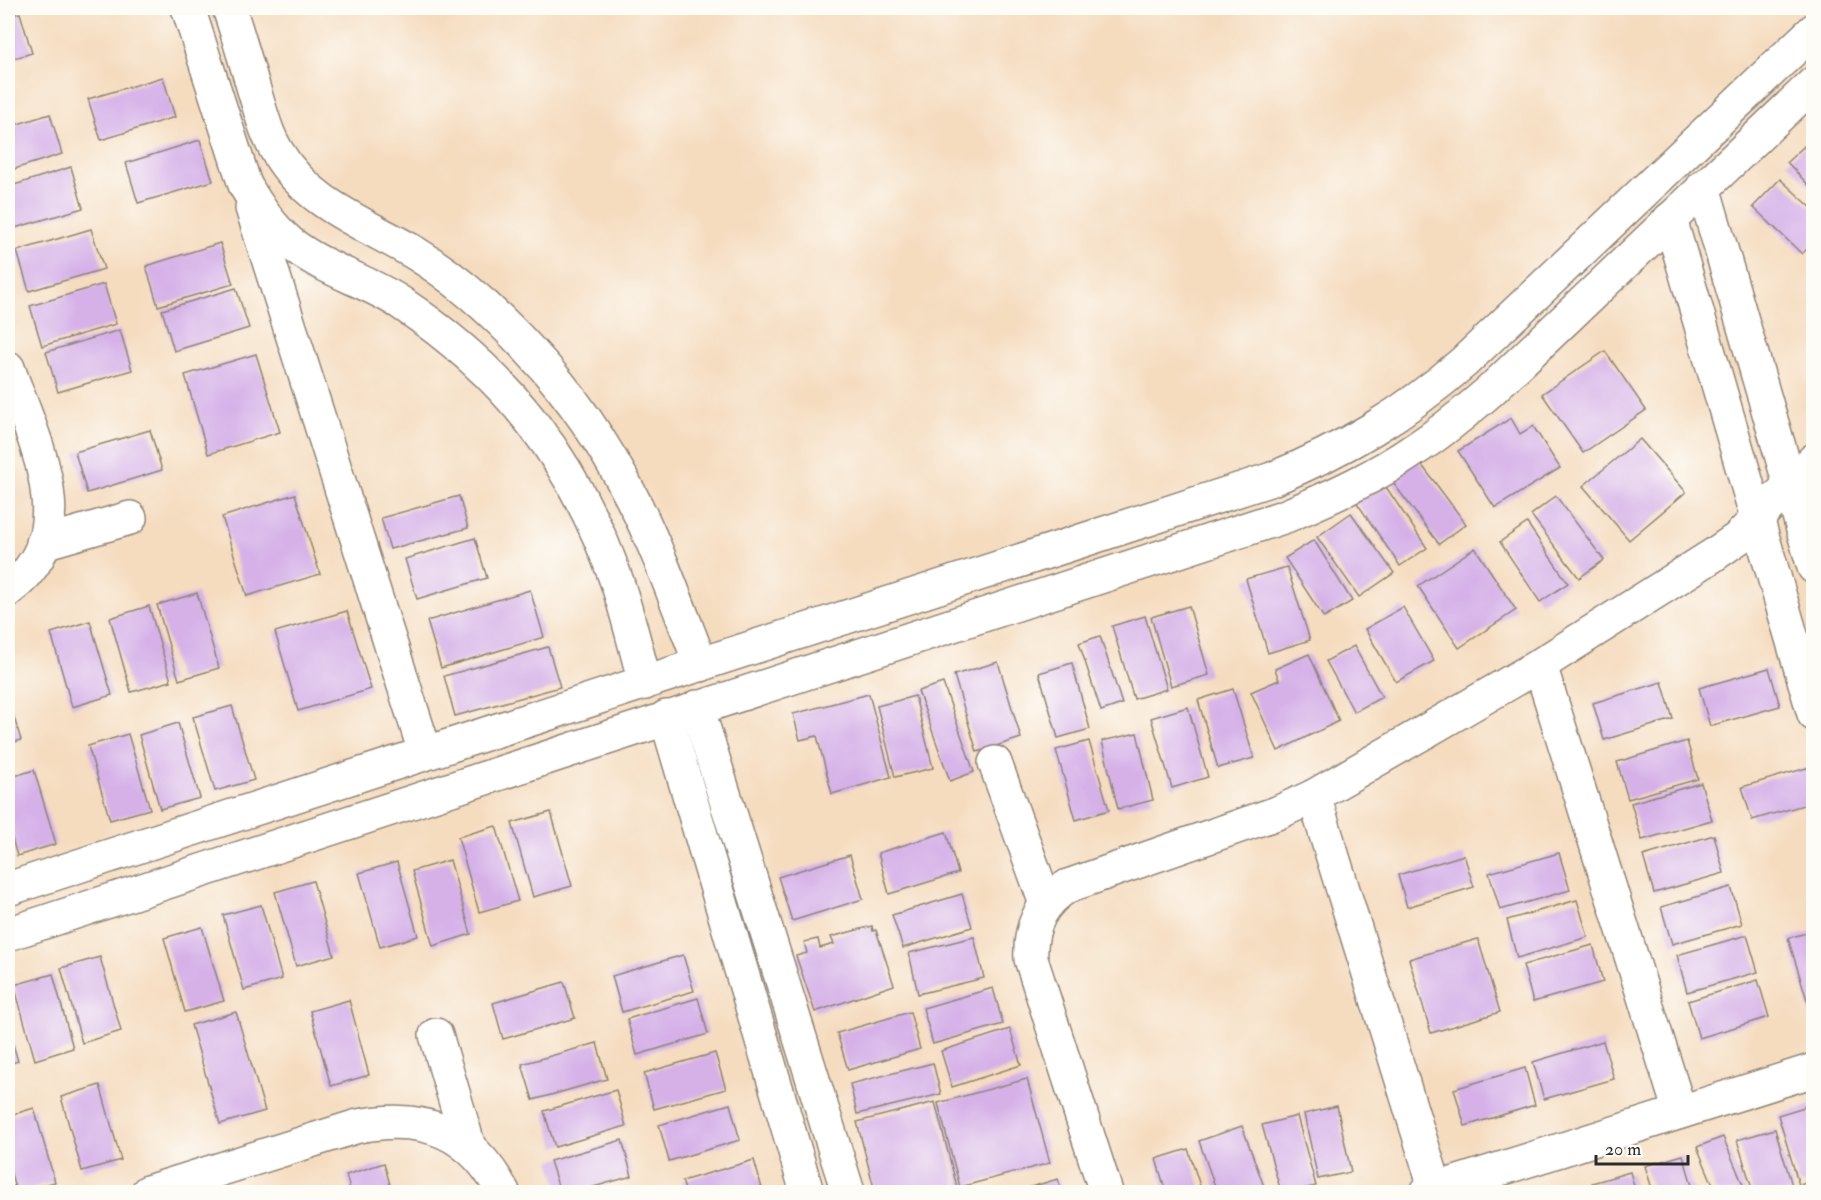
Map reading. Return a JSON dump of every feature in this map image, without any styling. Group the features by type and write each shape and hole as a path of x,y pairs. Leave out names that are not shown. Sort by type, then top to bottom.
{"street":[{"path":"188,8 425,752"},
{"path":"229,8 268,134 278,154 292,173 319,199 416,254 474,297 532,353 590,426 633,499 701,665"},
{"path":"8,889 1272,479 1314,462 1355,441 1432,390 1814,30"},
{"path":"8,934 1286,516 1339,492 1374,475 1416,449 1456,420 1490,391 1703,186 1814,83"},
{"path":"245,185 258,208 275,229 291,243 309,255 394,299 433,325 469,354 503,387 533,422 579,495 597,533 617,582 645,683"},
{"path":"1703,186 1814,567"},
{"path":"1670,219 1814,714"},
{"path":"8,368 48,486 50,505 43,543 24,574 8,590"},
{"path":"1106,1192 1031,959 1032,929 1046,904 1056,893 1068,886 1277,813 1314,796 1540,665 1712,556 1738,538 1814,460"},
{"path":"43,543 130,518"},
{"path":"1540,665 1680,1112"},
{"path":"697,707 849,1192"},
{"path":"666,717 807,1192"},
{"path":"995,763 1046,904"},
{"path":"1314,796 1431,1191 1814,1070"},
{"path":"436,1035 469,1147"},
{"path":"148,1192 358,1126 384,1121 410,1122 441,1130 469,1147 492,1170 504,1192"}],"building":[{"path":"20,13 32,53 8,60 8,16"},
{"path":"163,77 175,117 101,140 88,99"},
{"path":"50,114 62,154 8,171 8,127"},
{"path":"1814,137 1814,191 1787,162"},
{"path":"200,140 213,181 138,203 126,163"},
{"path":"71,167 83,208 8,230 8,187"},
{"path":"1780,179 1814,210 1814,242 1802,254 1753,207"},
{"path":"91,229 104,269 29,291 17,251"},
{"path":"220,243 233,284 158,306 146,266"},
{"path":"104,284 116,324 42,346 30,306"},
{"path":"236,288 249,328 174,351 162,310"},
{"path":"120,330 132,370 58,392 46,352"},
{"path":"1605,351 1646,410 1583,453 1542,394"},
{"path":"256,354 280,432 208,454 185,375"},
{"path":"1511,418 1520,434 1533,426 1560,468 1495,508 1458,451"},
{"path":"150,430 162,470 87,493 75,452"},
{"path":"1640,439 1686,492 1629,540 1583,486"},
{"path":"1415,456 1466,524 1439,544 1388,476"},
{"path":"1382,481 1427,548 1400,566 1355,500"},
{"path":"295,494 320,574 247,596 222,517"},
{"path":"459,496 468,528 390,549 381,518"},
{"path":"1556,496 1604,560 1579,578 1531,515"},
{"path":"1351,513 1394,573 1359,597 1317,537"},
{"path":"1527,523 1568,583 1540,602 1500,542"},
{"path":"475,538 487,578 417,599 405,559"},
{"path":"1314,540 1352,601 1324,618 1285,558"},
{"path":"1475,548 1516,610 1459,648 1418,586"},
{"path":"1287,567 1310,640 1268,653 1246,579"},
{"path":"530,590 544,637 441,668 427,621"},
{"path":"197,593 219,668 179,680 157,605"},
{"path":"149,606 171,681 131,692 110,618"},
{"path":"1189,606 1209,675 1171,686 1151,617"},
{"path":"1403,607 1434,661 1396,682 1365,629"},
{"path":"347,611 371,689 298,711 275,632"},
{"path":"1145,616 1167,689 1134,699 1112,626"},
{"path":"90,621 112,695 72,707 51,633"},
{"path":"1100,636 1122,704 1101,711 1079,643"},
{"path":"1354,646 1382,697 1354,712 1326,661"},
{"path":"548,647 560,687 455,716 444,676"},
{"path":"1309,654 1339,721 1278,751 1251,692 1279,680 1275,669"},
{"path":"998,662 1021,738 977,752 954,675"},
{"path":"1072,663 1090,729 1058,738 1039,673"},
{"path":"1769,668 1780,706 1710,726 1699,688"},
{"path":"1662,682 1673,719 1604,740 1593,703"},
{"path":"943,683 974,772 950,781 918,691"},
{"path":"1233,689 1254,758 1218,768 1198,700"},
{"path":"869,694 891,777 832,794 817,736 800,740 793,714"},
{"path":"915,696 933,768 895,777 877,706"},
{"path":"8,698 21,740 8,744"},
{"path":"232,706 254,780 215,791 193,717"},
{"path":"1188,707 1208,777 1172,788 1151,718"},
{"path":"178,723 200,798 160,809 139,735"},
{"path":"1137,733 1153,800 1118,809 1102,741"},
{"path":"128,734 150,809 110,820 88,746"},
{"path":"1089,741 1109,810 1076,820 1056,750"},
{"path":"1687,741 1698,779 1628,799 1617,762"},
{"path":"1810,767 1814,778 1814,802 1752,820 1742,787"},
{"path":"34,770 56,844 17,856 8,825 8,778"},
{"path":"1701,783 1712,820 1642,840 1631,803"},
{"path":"551,812 572,886 533,897 512,823"},
{"path":"496,826 518,901 479,912 458,837"},
{"path":"946,832 958,873 889,894 878,853"},
{"path":"1714,835 1724,873 1654,893 1643,856"},
{"path":"1559,853 1570,890 1500,910 1489,873"},
{"path":"850,855 863,899 792,921 778,877"},
{"path":"1464,855 1474,887 1407,907 1398,875"},
{"path":"450,860 471,934 433,946 412,871"},
{"path":"397,862 418,936 380,947 359,873"},
{"path":"313,881 334,955 296,966 275,892"},
{"path":"1731,887 1742,924 1672,944 1661,907"},
{"path":"962,894 972,927 903,948 892,915"},
{"path":"1577,900 1588,937 1517,958 1507,920"},
{"path":"261,905 282,979 244,990 223,915"},
{"path":"872,926 873,931 876,930 894,985 815,1012 796,956 807,953 804,942 818,939 820,948 834,944 831,937"},
{"path":"202,927 224,1001 185,1012 164,938"},
{"path":"1814,931 1814,1012 1811,1013 1788,938"},
{"path":"1747,935 1758,972 1687,992 1677,955"},
{"path":"974,937 984,978 918,994 909,953"},
{"path":"1478,939 1500,1012 1431,1033 1409,959"},
{"path":"1593,945 1603,982 1533,1002 1523,965"},
{"path":"683,955 694,991 622,1012 612,976"},
{"path":"100,957 121,1031 82,1043 61,968"},
{"path":"53,974 73,1048 35,1060 14,985"},
{"path":"1758,980 1769,1017 1699,1038 1688,1001"},
{"path":"564,982 575,1018 503,1039 493,1003"},
{"path":"993,988 1003,1024 933,1044 923,1008"},
{"path":"698,998 708,1034 637,1055 627,1019"},
{"path":"349,1000 369,1075 331,1086 310,1011"},
{"path":"236,1012 265,1111 220,1124 191,1025"},
{"path":"910,1012 920,1049 848,1070 837,1033"},
{"path":"8,1028 18,1061 8,1064"},
{"path":"1010,1029 1021,1065 952,1087 941,1051"},
{"path":"1603,1041 1614,1079 1544,1099 1533,1062"},
{"path":"597,1043 607,1079 533,1100 522,1064"},
{"path":"715,1053 726,1089 654,1109 644,1073"},
{"path":"933,1063 941,1094 857,1114 850,1084"},
{"path":"1525,1068 1535,1105 1465,1126 1454,1089"},
{"path":"1027,1079 1050,1163 960,1187 938,1103"},
{"path":"100,1085 121,1160 82,1171 61,1097"},
{"path":"616,1090 626,1126 555,1147 544,1111"},
{"path":"935,1102 958,1191 875,1192 857,1122"},
{"path":"730,1104 740,1140 669,1161 659,1125"},
{"path":"1814,1104 1814,1181 1799,1185 1778,1115"},
{"path":"1337,1106 1351,1172 1318,1179 1304,1114"},
{"path":"34,1108 55,1182 16,1192 8,1162 8,1116"},
{"path":"1297,1116 1316,1186 1281,1192 1262,1125"},
{"path":"1242,1126 1266,1192 1217,1192 1199,1141"},
{"path":"1775,1129 1794,1192 1753,1192 1737,1140"},
{"path":"1723,1137 1746,1192 1716,1192 1697,1147"},
{"path":"622,1140 632,1176 576,1192 560,1192 550,1161"},
{"path":"1188,1149 1202,1192 1166,1192 1156,1159"},
{"path":"1683,1155 1694,1192 1653,1192 1645,1166"},
{"path":"754,1160 763,1192 686,1192 682,1181"},
{"path":"384,1163 392,1192 351,1192 346,1175"},
{"path":"1630,1172 1636,1192 1595,1192 1592,1183"},
{"path":"1058,1179 1062,1192 1014,1192"}]}
